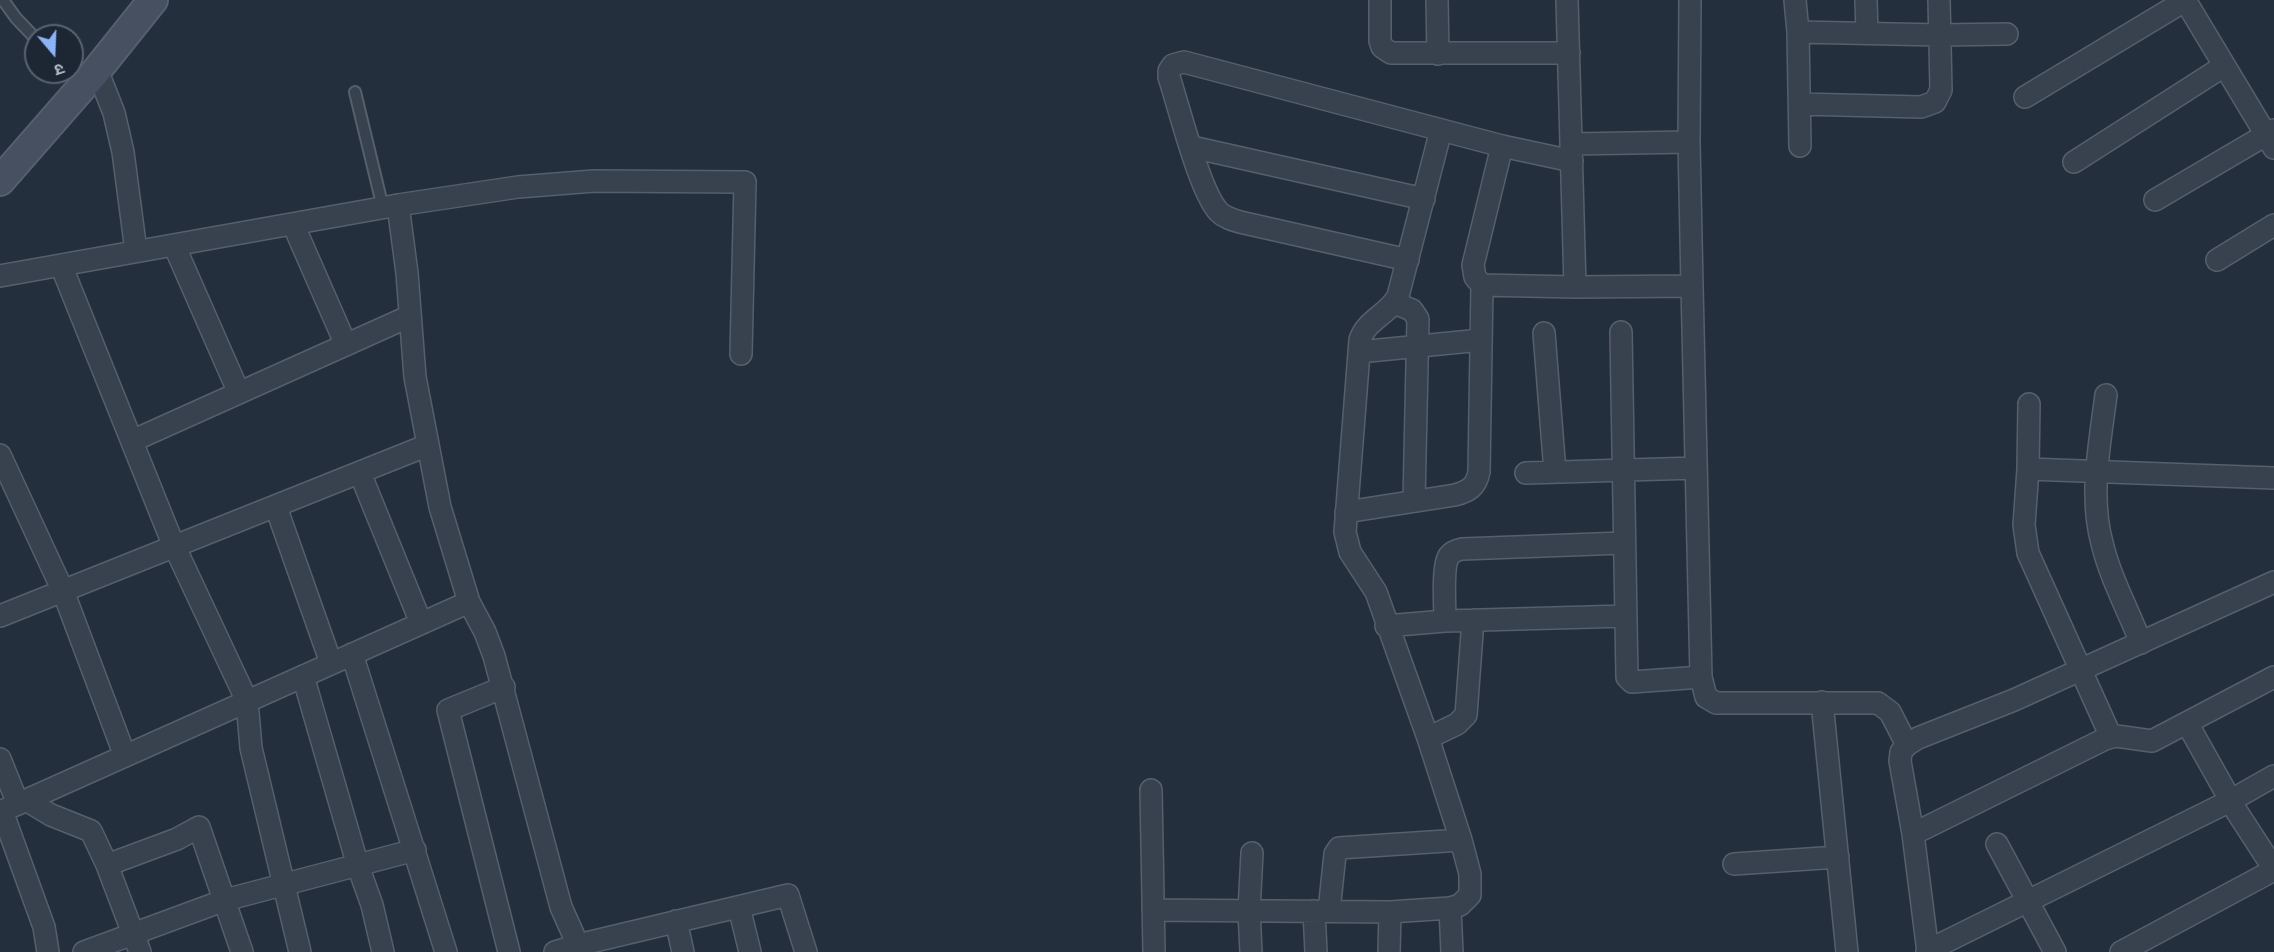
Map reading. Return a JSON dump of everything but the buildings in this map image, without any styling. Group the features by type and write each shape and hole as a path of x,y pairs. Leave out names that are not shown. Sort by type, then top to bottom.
{"street":[{"path":"136,252 123,152 114,112 84,76 153,0"},
{"path":"1380,0 1380,41 1386,51 1391,53 1569,53"},
{"path":"1437,0 1438,54"},
{"path":"1567,0 1575,287"},
{"path":"1690,0 1689,142 1701,678 1704,694 1711,702 1878,703 1890,712 1907,745"},
{"path":"1796,0 1800,146"},
{"path":"1866,0 1867,33"},
{"path":"1800,104 1921,106 1935,102 1941,90 1939,0"},
{"path":"2025,97 2186,0 2224,66 2271,138 2155,200"},
{"path":"1798,32 2007,34"},
{"path":"1408,261 1228,219 1220,213 1204,186 1169,77 1170,68 1179,62 1502,146 1572,152 1689,142"},
{"path":"2074,162 2224,66"},
{"path":"0,181 78,84"},
{"path":"1154,910 1390,912 1450,908 1460,905 1470,895 1470,874 1461,840 1428,738 1386,626 1376,592 1346,543 1346,512 1362,332 1395,303 1441,130"},
{"path":"1346,512 1464,492 1477,482 1482,285 1475,277 1473,265 1502,146"},
{"path":"1192,147 1424,199"},
{"path":"0,276 391,206 518,187 594,181 745,182 741,354"},
{"path":"391,206 407,273 415,377 440,507 469,602 485,632 504,687 561,907 579,948"},
{"path":"293,224 346,345"},
{"path":"2217,260 2274,225"},
{"path":"174,245 239,393"},
{"path":"61,265 175,546 247,701 251,748 300,952"},
{"path":"1482,285 1692,286"},
{"path":"1395,303 1412,310 1417,315 1414,501"},
{"path":"132,441 410,316"},
{"path":"1621,332 1627,677 1629,681 1701,678"},
{"path":"1544,333 1555,472"},
{"path":"1359,352 1481,340"},
{"path":"2106,395 2096,472 2098,525 2102,543 2141,642"},
{"path":"2029,404 2024,525 2028,554 2111,736"},
{"path":"0,616 428,445"},
{"path":"0,455 6,483 63,591 125,756"},
{"path":"1526,473 1696,468"},
{"path":"2028,469 2274,478"},
{"path":"360,473 421,623"},
{"path":"276,507 331,663"},
{"path":"1445,621 1446,565 1450,554 1455,551 1623,543"},
{"path":"2274,582 2014,700 1918,738 1907,745 1901,752 1900,761 1913,834 1927,951 2230,801 2274,776"},
{"path":"11,807 469,602"},
{"path":"1386,626 1445,621 1626,616"},
{"path":"1428,738 1457,724 1466,715 1473,620"},
{"path":"352,654 446,952"},
{"path":"303,676 358,866 372,905 383,952"},
{"path":"1913,834 2111,736 2152,741 2274,677"},
{"path":"504,687 448,710 509,952"},
{"path":"1822,702 1847,952"},
{"path":"2121,952 2274,869 2230,801 2187,723"},
{"path":"0,759 11,807 18,861 44,927 48,952"},
{"path":"1151,790 1154,952"},
{"path":"11,807 51,815 91,831 107,865 136,943"},
{"path":"107,865 177,839 199,827 242,952"},
{"path":"1316,952 1322,911 1335,854 1339,848 1461,840"},
{"path":"1997,844 2055,952"},
{"path":"84,952 136,943 225,900 415,850"},
{"path":"1251,952 1249,911 1252,853"},
{"path":"1734,864 1838,857"},
{"path":"555,952 579,948 676,921 788,895 806,952"},
{"path":"740,907 750,952"},
{"path":"1450,908 1452,952"},
{"path":"1389,952 1390,912"},
{"path":"676,921 683,952"}],"lane":[{"path":"3,0 24,26"},
{"path":"355,92 391,206"}]}
